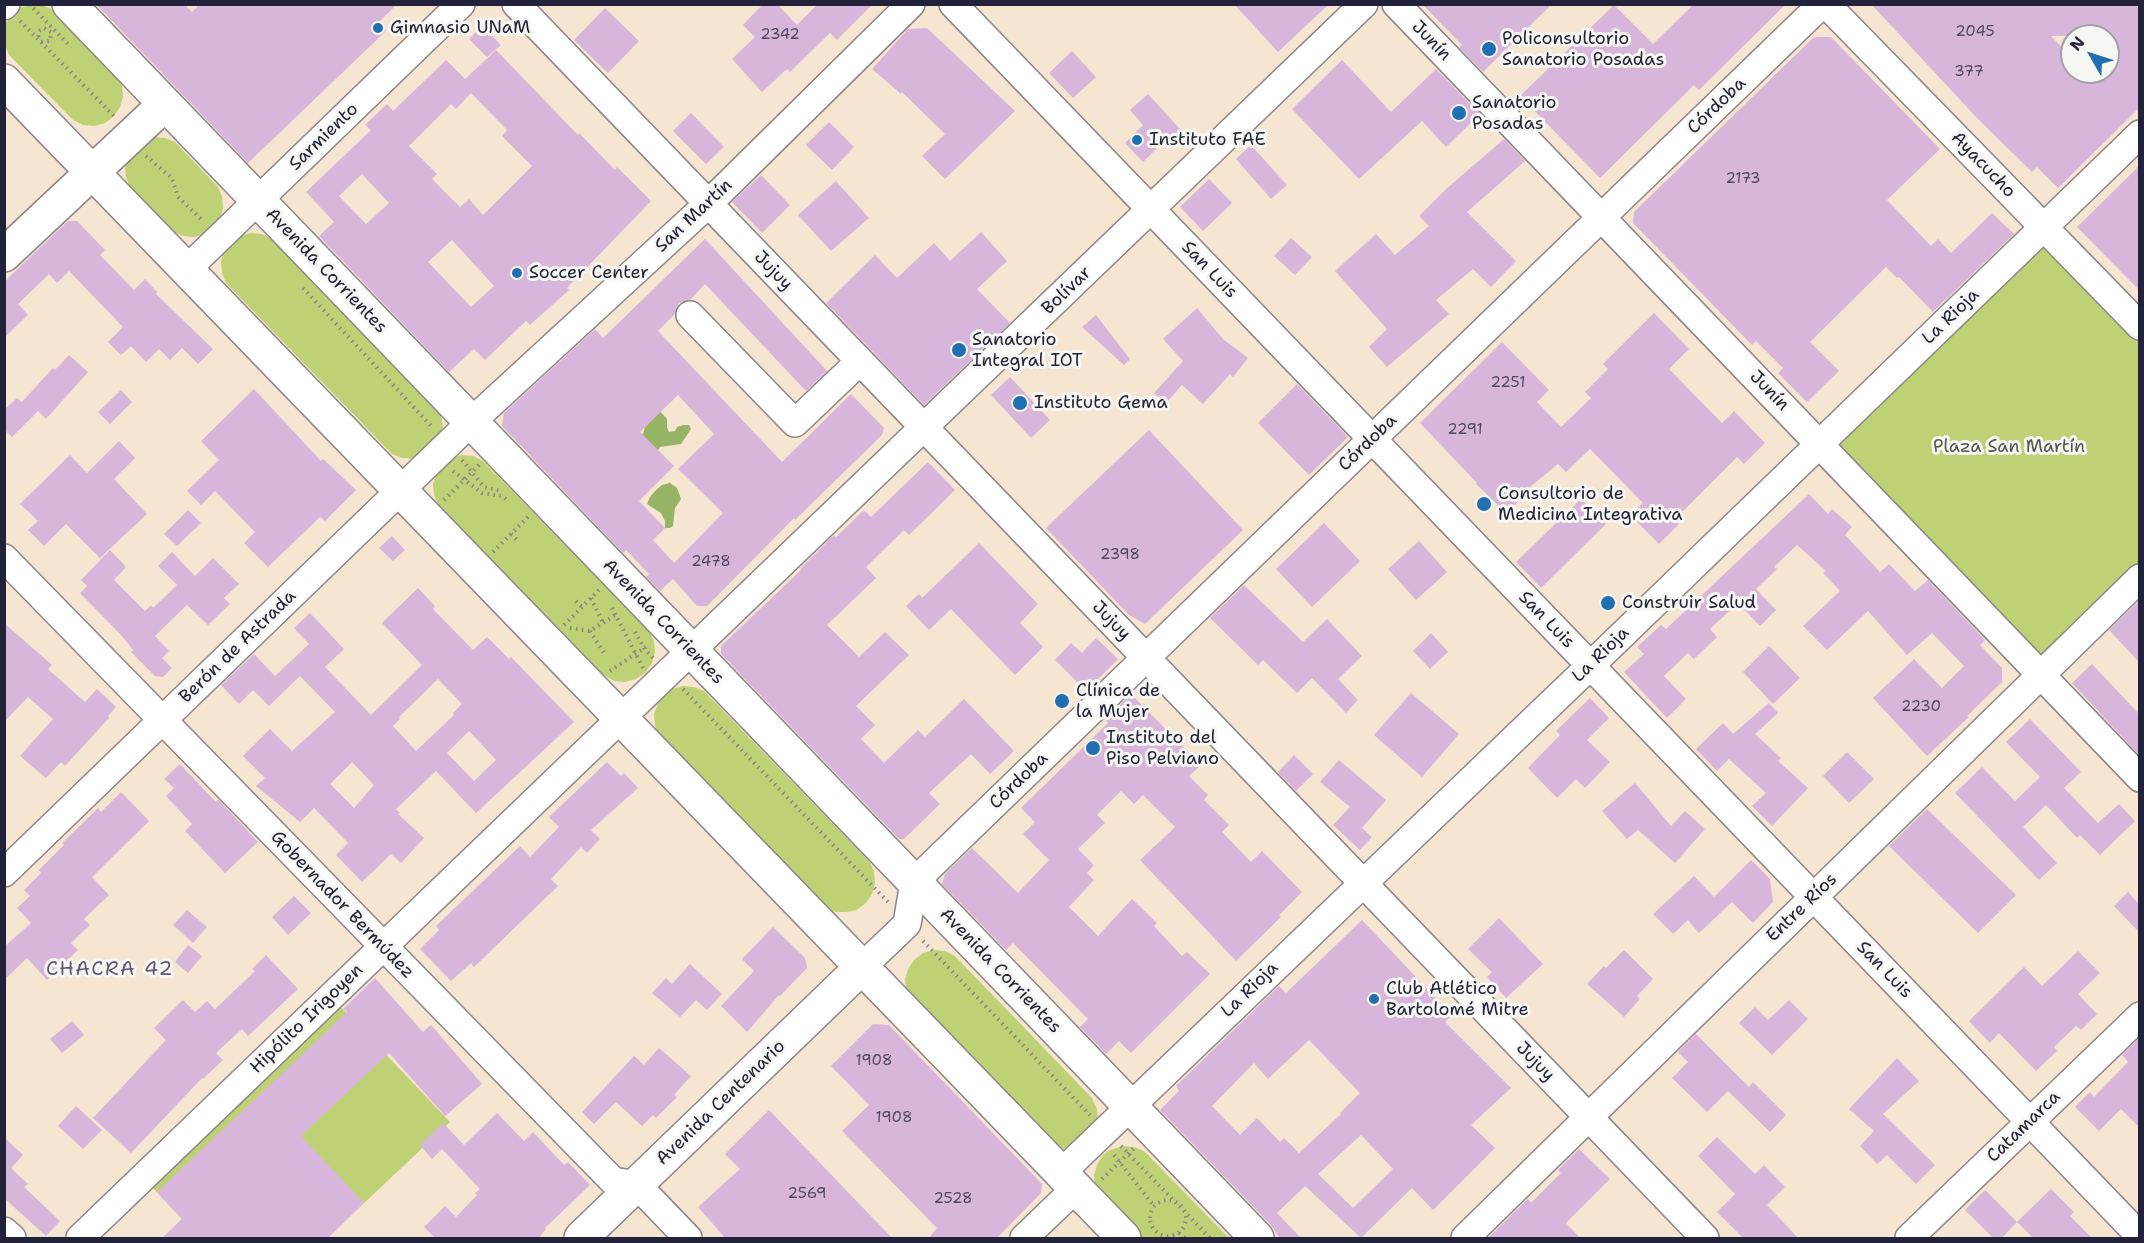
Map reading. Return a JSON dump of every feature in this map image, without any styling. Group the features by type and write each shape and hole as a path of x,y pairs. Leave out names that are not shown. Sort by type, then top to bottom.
{"main road":[{"name":"Avenida Corrientes","path":"69,4 258,201 452,441 496,448 1257,1239"},
{"path":"4,81 1124,1239"},
{"path":"4,255 87,166 159,98"},
{"path":"4,233 87,166"},
{"name":"Avenida Centenario","path":"581,1239 862,967"}],"street":[{"name":"Sarmiento","path":"187,269 460,4"},
{"name":"Jujuy","path":"516,4 1705,1239"},
{"name":"San Martín","path":"452,441 708,204 911,4"},
{"name":"San Luis","path":"953,4 2139,1236"},
{"name":"Bolívar","path":"681,640 924,428 1364,4"},
{"name":"Junín","path":"1396,4 1820,443 2139,778"},
{"name":"Córdoba","path":"914,882 1824,4"},
{"name":"Ayacucho","path":"1824,4 2139,326"},
{"name":"La Rioja","path":"1024,1239 1074,1186 1102,1135 1129,1105 1590,666 2139,134"},
{"path":"690,315 795,423 860,361"},
{"name":"Berón de Astrada","path":"4,873 452,441"},
{"name":"Gobernador Bermúdez","path":"4,558 613,1181 637,1185"},
{"name":"Entre Ríos","path":"1465,1239 2139,578"},
{"name":"Hipólito Irigoyen","path":"80,1239 660,679 681,640"},
{"path":"862,967 907,924 914,882"},
{"name":"Catamarca","path":"1909,1239 2139,1017"},
{"path":"637,1185 688,1239"},
{"path":"4,1231 12,1239"}],"path":[{"path":"29,4 77,53"},
{"path":"8,8 114,116"},
{"path":"142,153 172,178 178,197 203,221"},
{"path":"295,280 452,441 484,487 503,491"},
{"path":"452,441 464,480 482,493 502,496 515,505"},
{"path":"427,518 496,448"},
{"path":"491,554 531,515 523,510"},
{"path":"511,534 517,540"},
{"path":"563,627 602,588 606,597"},
{"path":"591,598 603,622"},
{"path":"576,601 582,607"},
{"path":"611,606 635,654 879,892 1102,1135 1119,1162 1154,1206"},
{"path":"555,618 563,627 590,631 615,615"},
{"path":"633,629 660,679"},
{"path":"590,631 604,653"},
{"path":"589,685 644,648 681,640"},
{"path":"1074,1186 1119,1162 1152,1130"},
{"path":"1102,1135 1129,1153 1174,1201"},
{"path":"1167,1199 1174,1201 1182,1204 1187,1219 1179,1233 1167,1236 1155,1231 1150,1219 1154,1206 1167,1199"},
{"path":"1184,1212 1210,1239"},
{"path":"1179,1233 1185,1239"}],"green space":[{"path":"32,5 54,10 118,75 123,97 114,116 105,123 94,126 83,125 73,120 9,55 5,45 6,23 22,7"},
{"path":"154,137 175,142 218,187 223,208 220,219 205,234 194,237 173,232 130,187 125,166 128,155"},
{"name":"Plaza San Martín","path":"2045,232 2139,331 2139,572 2040,667 1826,443"},
{"path":"251,233 271,238 438,409 443,430 440,441 413,459 392,454 226,283 221,262 224,251 240,236"},
{"path":"658,409 667,419 669,432 683,425 689,425 691,429 681,444 660,447 655,456 638,434 643,434 645,427"},
{"path":"462,455 473,456 483,461 649,631 654,641 655,652 646,672 636,679 625,682 614,681 604,675 439,506 434,495 433,484 436,474 452,458"},
{"path":"670,483 677,488 681,499 675,508 673,526 665,528 665,521 661,513 647,504 656,490"},
{"path":"683,686 704,691 870,862 875,883 866,903 857,910 846,912 835,912 825,907 659,737 654,715 657,705 663,695"},
{"path":"934,950 945,951 955,956 1092,1098 1097,1109 1098,1120 1068,1149 1058,1148 906,990 905,979 914,960 923,953"},
{"path":"339,1005 450,1122 327,1238 200,1238 149,1184"},
{"path":"1123,1146 1144,1151 1229,1238 1140,1238 1099,1196 1095,1186 1094,1175 1103,1155"}],"building":[{"path":"96,4 184,4 192,12 200,4 397,4 378,23 386,31 248,163"},
{"path":"763,4 777,4 797,25 818,4 873,4 837,40 830,33 790,72 787,69 762,92 732,59 755,37 743,25"},
{"path":"1234,4 1329,4 1278,52"},
{"path":"1422,4 1552,4 1483,72 1459,47 1462,45"},
{"path":"1694,4 1786,4 1699,90 1694,85 1600,178 1520,96 1614,5 1653,44"},
{"path":"1871,4 2139,4 2139,108 2058,188 2037,167 2032,172 1977,118"},
{"path":"605,8 639,41 608,73 574,40"},
{"path":"482,26 501,45 487,57 469,39"},
{"path":"927,28 1015,111 945,179 922,156 945,134 902,92 901,94 872,69 908,29"},
{"path":"1814,37 1831,37 1940,149 1887,200 1931,246 1938,239 1951,253 1992,213 2014,234 1933,312 1886,267 1810,342 1839,371 1807,402 1778,373 1783,368 1756,341 1752,345 1633,223 1634,212"},
{"path":"496,50 578,135 579,133 615,170 617,167 651,201 567,288 569,290 530,325 526,321 485,360 474,349 449,372 319,236 334,222 306,192 371,130 365,125 387,104 393,111 446,60 465,79","holes":["471,93 507,130 502,136 532,166 483,215 469,199 460,207 432,179 437,174 409,146 451,104 456,109","362,174 389,203 366,224 339,196","452,240 494,286 471,307 428,262"]},
{"path":"1072,51 1096,77 1073,98 1049,73"},
{"path":"1342,60 1391,112 1436,69 1480,114 1446,147 1422,121 1359,179 1292,109"},
{"path":"1148,94 1181,130 1163,146 1161,144 1143,162 1125,143 1143,125 1130,110"},
{"path":"691,113 724,147 706,164 673,131"},
{"path":"829,122 854,147 832,170 806,145"},
{"path":"1504,139 1525,161 1467,212 1516,261 1491,287 1473,269 1436,300 1449,314 1387,367 1369,347 1387,329 1335,271 1376,234 1395,255 1429,226 1419,216 1445,190"},
{"path":"1251,145 1287,185 1271,199 1236,159"},
{"path":"2139,166 2139,290 2077,227"},
{"path":"761,175 790,205 762,233 732,202"},
{"path":"1209,179 1232,203 1203,231 1180,207"},
{"path":"836,181 869,218 831,251 798,215"},
{"path":"68,221 77,221 105,250 100,255 134,290 145,279 157,292 156,294 213,349 198,364 182,348 170,360 159,349 146,362 131,346 121,355 108,342 123,327 69,271 57,283 49,274 18,304 28,315 4,338 4,282"},
{"path":"981,232 1007,261 977,289 1010,323 924,405 826,303 875,255 897,278 934,243 950,261"},
{"path":"1291,238 1312,257 1295,275 1274,256"},
{"path":"705,239 827,371 806,391 705,284 690,300 679,303 675,314 658,331 782,462 851,394 884,428 882,435 795,520 794,518 707,606 697,606 673,579 660,591 646,577 649,574 626,550 623,553 502,426 504,413 595,329 603,338","holes":["678,395 714,434 678,469 723,513 674,563 653,540 665,528 639,501 674,466 640,432"]},
{"path":"1197,308 1223,339 1248,358 1233,377 1230,374 1203,404 1182,385 1166,403 1154,393 1183,361 1163,339"},
{"path":"1654,313 1689,349 1669,369 1722,423 1734,411 1765,443 1744,464 1737,457 1674,520 1679,524 1659,544 1630,515 1643,503 1590,449 1566,472 1558,464 1519,496 1521,498 1507,514 1420,423 1502,342 1549,390 1537,402 1561,427 1591,398 1585,392 1608,369 1603,364"},
{"path":"1096,315 1130,359 1124,365 1082,327"},
{"path":"69,355 88,372 46,419 38,411 12,437 4,429 4,410 17,398 22,402 53,368 55,370"},
{"path":"1010,377 1050,420 1031,438 991,395"},
{"path":"1297,384 1348,437 1309,475 1258,423"},
{"path":"254,389 321,461 323,459 356,490 325,521 320,517 268,567 244,543 255,532 215,491 201,505 187,491 219,460 201,441"},
{"path":"121,390 132,402 110,424 98,412"},
{"path":"1149,430 1243,530 1145,624 1129,615 1046,528"},
{"path":"119,441 135,458 114,479 147,514 100,558 66,524 44,546 28,530 38,521 20,504 70,455 87,473"},
{"path":"928,462 955,490 909,535 904,530 866,567 876,578 827,625 859,657 885,632 909,655 856,706 875,725 861,739 884,763 918,730 925,737 964,699 1014,751 990,774 971,754 929,793 940,804 904,839 899,839 721,654 721,646 801,570 834,535 836,537 864,510 871,517"},
{"path":"1809,494 1828,514 1832,509 1852,527 1845,535 1880,572 1889,564 1915,591 1928,580 1985,640 1980,645 2002,668 2002,682 1927,756 1873,698 1914,659 1942,688 1964,666 1932,633 1907,655 1868,611 1827,650 1803,626 1840,591 1823,573 1826,571 1797,545 1774,567 1777,569 1756,589 1776,610 1760,626 1738,603 1710,629 1717,637 1694,659 1688,653 1664,676 1686,699 1667,718 1624,672 1644,654 1637,647 1661,625 1666,629"},
{"path":"1581,499 1606,524 1541,588 1516,562"},
{"path":"188,510 201,523 177,546 164,534"},
{"path":"1324,523 1360,561 1312,607 1276,569"},
{"path":"392,536 405,550 393,561 379,548"},
{"path":"1419,541 1447,572 1416,600 1388,569"},
{"path":"979,543 1038,604 1020,623 1043,647 1015,675 951,609 929,630 906,606 919,594 922,598"},
{"path":"110,550 126,567 114,580 145,611 151,605 153,608 177,585 158,566 172,552 195,576 213,558 239,584 224,598 230,604 208,625 187,605 155,636 169,651 162,658 172,668 163,677 155,676 131,652 133,650 121,635 80,593 87,586 81,580"},
{"path":"1244,585 1303,642 1327,619 1362,656 1338,679 1358,700 1346,713 1312,678 1297,693 1263,660 1258,665 1210,618"},
{"path":"418,588 435,606 433,609 473,650 487,637 509,659 511,657 574,722 476,813 436,771 396,809 400,813 398,814 424,838 401,863 391,854 362,882 336,855 348,843 314,808 300,822 256,786 265,778 243,756 270,729 292,751 335,712 300,676 269,706 253,690 239,704 221,685 254,654 275,676 309,644 294,628 310,613 344,649 325,667 371,715 422,665 382,623","holes":["438,679 462,704 453,713 454,715 416,751 393,726 400,719 399,717","469,731 496,760 474,781 447,753","352,762 374,785 354,808 330,784"]},
{"path":"2139,601 2139,662 2109,630"},
{"path":"4,623 52,665 48,669 85,702 97,689 116,707 108,716 109,718 65,766 61,762 46,778 20,756 53,719 28,697 4,722"},
{"path":"1431,633 1448,652 1430,669 1413,651"},
{"path":"1096,638 1118,659 1086,691 1055,660 1071,643 1082,653"},
{"path":"1769,646 1800,678 1773,704 1743,672"},
{"path":"2092,664 2139,714 2139,755 2072,683"},
{"path":"1411,693 1459,734 1422,777 1374,735"},
{"path":"1131,694 1201,765 1189,776 1208,795 1204,800 1229,825 1222,832 1251,862 1262,851 1302,892 1279,915 1281,917 1236,961 1140,860 1175,827 1143,795 1134,804 1121,791 1097,815 1105,823 1078,849 1094,865 1087,873 1094,880 1069,907 1098,936 1132,899 1157,923 1154,926 1182,956 1187,952 1210,974 1131,1053 1119,1041 1106,1054 1080,1027 1088,1019 1013,943 1006,950 942,884 945,874 972,848 1018,893 1049,860 1023,834 1035,822 1021,808 1108,723 1105,719"},
{"path":"1590,698 1609,718 1587,740 1610,762 1585,788 1576,779 1557,798 1528,768 1560,735 1556,731"},
{"path":"1769,703 1778,713 1755,734 1781,758 1778,761 1808,788 1772,826 1752,806 1766,793 1729,759 1717,771 1696,749 1723,723 1733,734"},
{"path":"2030,719 2081,772 2064,788 2098,823 2119,804 2135,821 2100,855 2080,835 2077,838 2046,805 2023,827 2057,863 2039,880 1955,793 1982,767 2015,801 2040,777 2006,742"},
{"path":"1847,752 1874,779 1849,803 1823,776"},
{"path":"1294,755 1313,774 1296,791 1278,772"},
{"path":"1339,760 1386,800 1362,828 1372,837 1360,850 1333,825 1350,807 1320,782"},
{"path":"607,762 621,776 624,773 638,788 591,830 600,839 587,853 581,847 551,879 558,886 474,967 471,963 451,981 420,949 439,930 436,926 520,846 530,857 559,827 549,817"},
{"path":"180,764 216,802 218,799 258,842 225,873 185,831 192,824 166,796 174,788 164,779"},
{"path":"1635,783 1671,826 1685,811 1705,829 1675,863 1638,830 1627,839 1602,811"},
{"path":"121,792 149,821 92,877 109,895 84,919 90,925 71,943 78,950 47,980 27,958 4,980 4,947 31,923 17,908 30,896 24,890 41,873 39,870 64,845 62,843 98,808 101,812"},
{"path":"1927,809 2016,895 1978,933 1889,846"},
{"path":"1751,860 1770,879 1773,902 1753,923 1732,902 1699,933 1688,920 1673,934 1653,914 1694,876 1714,897"},
{"path":"2128,892 2139,904 2139,932 2114,906"},
{"path":"294,896 311,913 288,935 272,917"},
{"path":"187,910 207,927 193,943 173,925"},
{"path":"1499,918 1543,964 1506,998 1487,977 1492,972 1468,949"},
{"path":"1362,920 1452,1015 1445,1022 1511,1088 1471,1125 1495,1148 1433,1210 1412,1188 1361,1238 1305,1186 1277,1213 1302,1239 1280,1239 1271,1225 1160,1110 1179,1091 1176,1086 1279,986 1286,993","holes":["1309,1040 1360,1093 1299,1153 1284,1138 1280,1142 1257,1118 1240,1135 1212,1106 1254,1063 1268,1079","1361,1135 1393,1169 1353,1208 1318,1174"]},
{"path":"773,927 805,958 807,968 779,995 747,1032 721,1006 754,971 742,959"},
{"path":"188,945 202,956 188,973 175,962"},
{"path":"1624,950 1653,979 1637,996 1640,999 1624,1017 1587,984"},
{"path":"2078,951 2100,973 2078,994 2097,1014 2081,1030 2076,1026 2054,1047 2057,1051 2036,1071 1999,1033 1990,1043 1969,1021 2024,967 2042,986"},
{"path":"266,955 298,989 248,1036 242,1029 216,1053 223,1060 202,1078 131,1153 93,1118 166,1040 154,1028 183,1000 195,1012 207,1001 215,1009 255,971 252,969"},
{"path":"690,964 722,994 707,1010 696,1000 680,1017 652,993 666,978 672,984"},
{"path":"375,978 423,1032 431,1025 482,1084 445,1116 389,1053 301,1136 364,1203 327,1239 161,1239 182,1219 157,1192 347,1012 343,1009"},
{"path":"1789,1000 1808,1019 1772,1055 1739,1023 1755,1007 1768,1020"},
{"path":"72,1021 84,1035 62,1053 50,1039"},
{"path":"873,1024 889,1025 1042,1184 1041,1193 996,1239 928,1239 937,1228 842,1131 869,1105 831,1066"},
{"path":"1696,1034 1749,1087 1753,1082 1786,1115 1770,1132 1728,1091 1707,1112 1672,1078 1688,1062 1678,1052"},
{"path":"2139,1038 2139,1127 2121,1109 2099,1131 2075,1107 2090,1092 2094,1097 2128,1062 2122,1055"},
{"path":"659,1048 691,1076 674,1095 677,1097 656,1118 653,1115 642,1126 616,1102 594,1124 582,1112 634,1056 644,1065"},
{"path":"1897,1058 1919,1081 1883,1114 1935,1165 1916,1184 1887,1155 1877,1164 1860,1146 1874,1131 1849,1109"},
{"path":"76,1106 102,1130 83,1149 58,1126"},
{"path":"769,1110 893,1239 726,1239 698,1207 740,1169 725,1154"},
{"path":"497,1113 524,1141 533,1132 564,1165 568,1162 590,1185 545,1228 538,1239 436,1239 424,1227 445,1206 456,1217 480,1189 442,1149 432,1159 420,1145 443,1123 464,1145"},
{"path":"4,1137 23,1155 11,1168 28,1184 24,1187 60,1221 46,1236 4,1198"},
{"path":"1717,1137 1755,1174 1764,1165 1785,1187 1767,1205 1799,1239 1744,1239 1717,1212 1735,1194 1698,1156"},
{"path":"1579,1149 1610,1179 1566,1223 1581,1239 1487,1239 1528,1199 1531,1203 1561,1173 1558,1170"},
{"path":"2051,1189 2074,1212 2070,1216 2093,1239 2034,1239 2017,1222"},
{"path":"1985,1190 2017,1222 2001,1239 1994,1239 1965,1210"}],"place":[{"name":"Gimnasio UNaM","path":"378,28"},
{"name":"Policonsultorio Sanatorio Posadas","path":"1489,49"},
{"name":"Sanatorio Posadas","path":"1459,113"},
{"name":"Instituto FAE","path":"1137,140"},
{"name":"Soccer Center","path":"517,273"},
{"name":"Sanatorio Integral IOT","path":"959,350"},
{"name":"Instituto Gema","path":"1020,403"},
{"name":"Consultorio de Medicina Integrativa","path":"1484,504"},
{"name":"Construir Salud","path":"1608,603"},
{"name":"Clínica de la Mujer","path":"1062,701"},
{"name":"Instituto del Piso Pelviano","path":"1093,748"},
{"name":"Club Atlético Bartolomé Mitre","path":"1374,999"}],"district":[{"name":"CHACRA 42","path":"110,970"}]}
